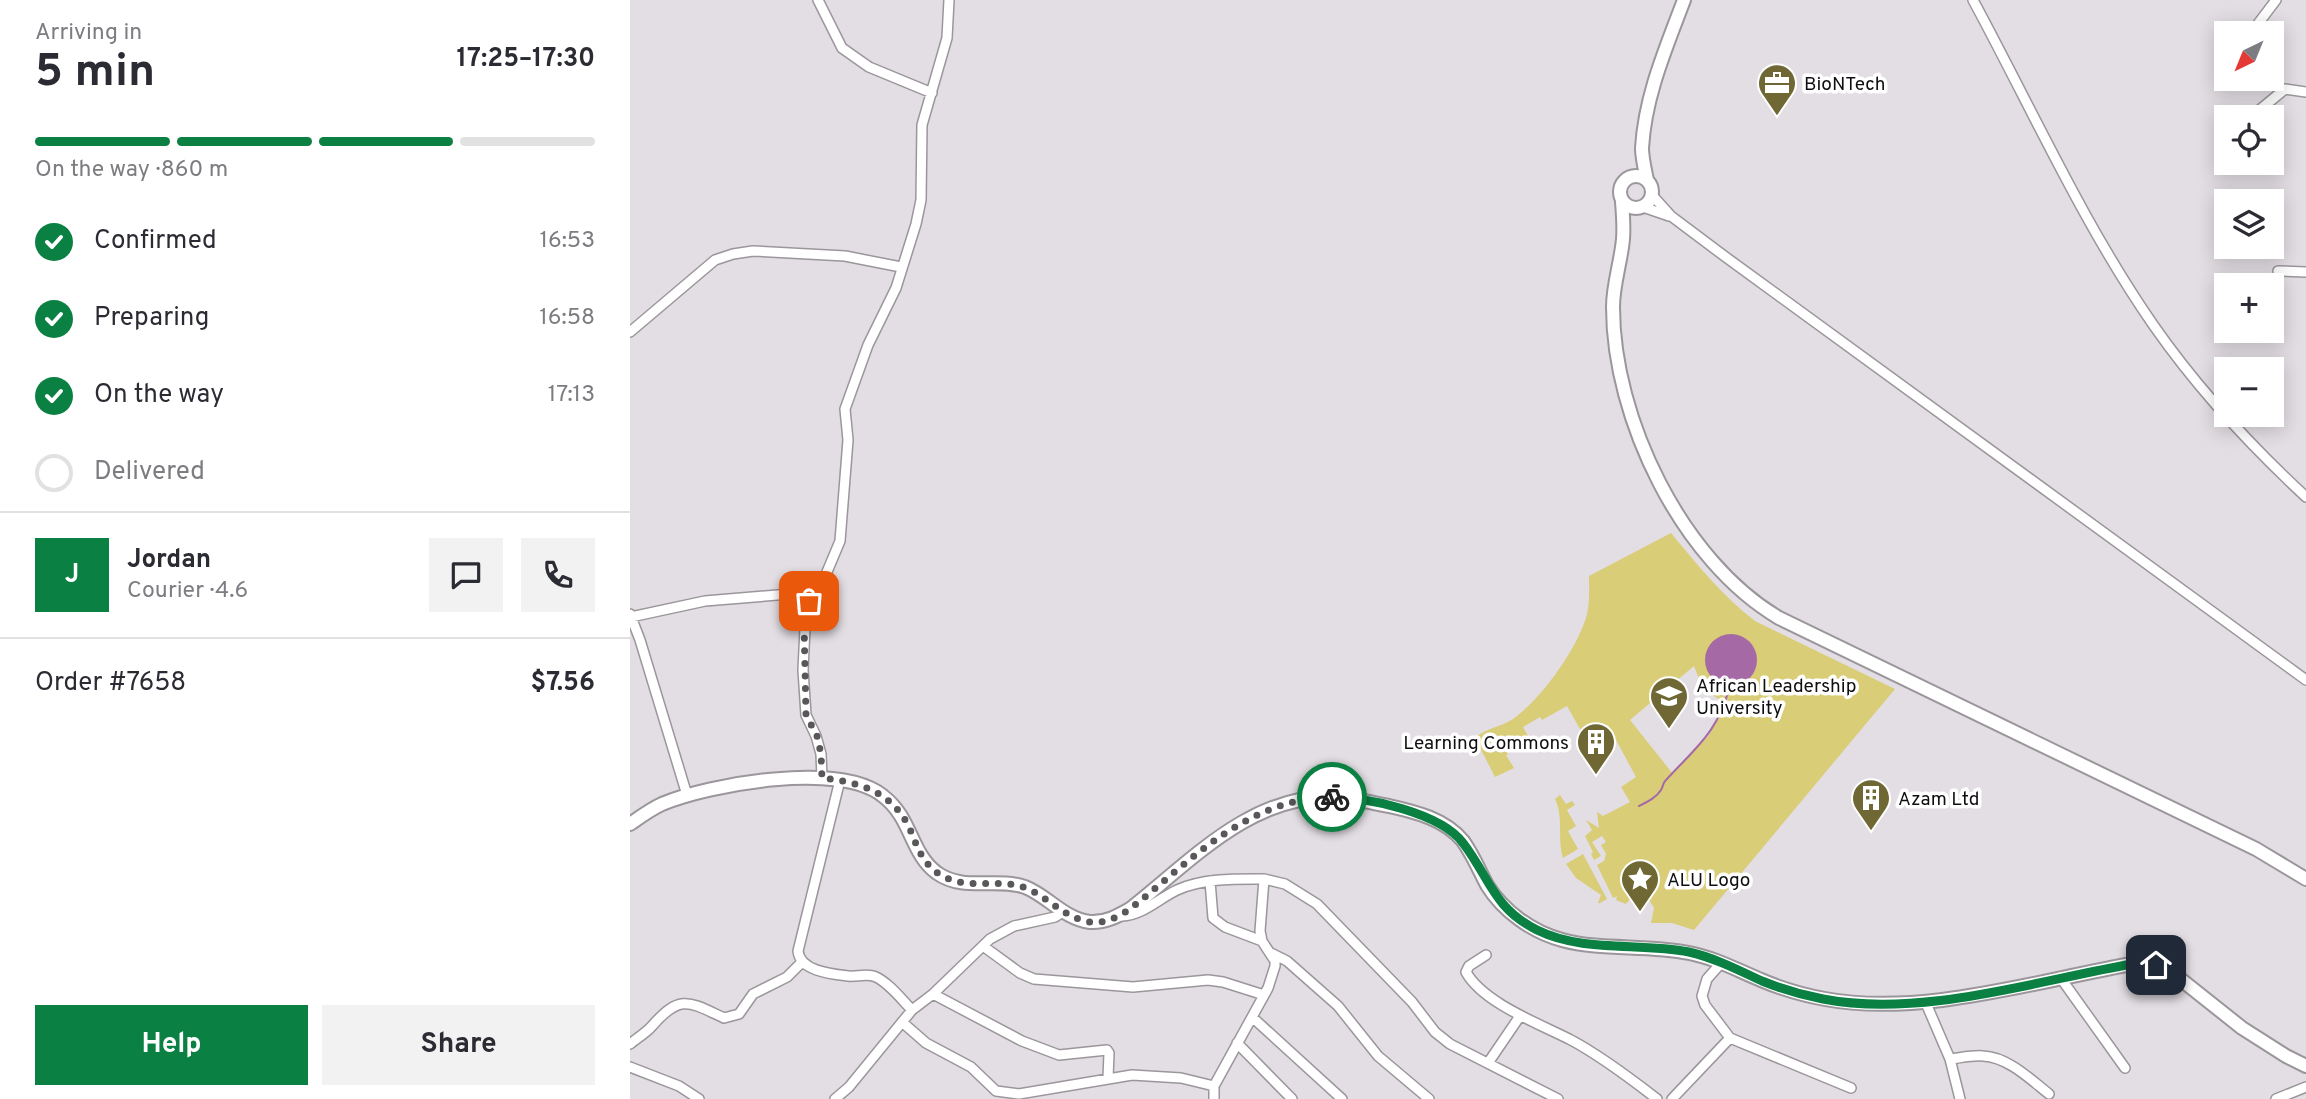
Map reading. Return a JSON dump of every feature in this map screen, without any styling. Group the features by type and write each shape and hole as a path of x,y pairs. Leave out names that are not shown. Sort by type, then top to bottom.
{"main road":[{"path":"1684,0 1653,83 1642,150 1628,177 1620,186 1623,240 1613,308 1619,366 1631,415 1657,478 1705,554 1754,602 1779,618 2256,849 2306,879"},
{"path":"1623,240 1642,208 1651,200 1642,150"},
{"path":"1628,177 1638,176 1647,180"},
{"path":"1622,202 1632,208 1642,208"},
{"path":"630,824 659,805 687,795 794,777 840,780 874,790 890,801 908,825 921,857 946,878 960,883 1012,884 1026,888 1063,912 1093,922 1119,916 1192,855 1252,817 1293,801 1336,797 1399,808 1443,824 1462,841 1489,887 1518,919 1538,931 1562,940 1687,952 1722,961 1790,992 1864,1005 1904,1004 1984,993 2132,964 2156,965 2169,970 2260,1040 2306,1066"}],"street":[{"path":"818,0 842,48 869,67 932,93"},
{"path":"822,778 817,736 806,715 803,670 806,607 824,579 840,541 848,440 845,410 868,345 895,288 916,224 921,200 922,125 947,38 949,0"},
{"path":"1973,0 2093,226 2153,325 2226,418 2306,497"},
{"path":"2260,21 2276,0"},
{"path":"2266,105 2285,89 2306,92"},
{"path":"1652,195 1671,216 2306,680"},
{"path":"1642,208 1671,216"},
{"path":"630,332 715,260 733,254 752,251 845,256 901,267"},
{"path":"2278,271 2306,272"},
{"path":"687,795 631,615 705,601 814,592"},
{"path":"840,780 798,958 804,964 827,972 850,976 872,975 879,978 912,1010"},
{"path":"1214,1099 1213,1086 1264,995 1275,966 1262,941 1260,931 1265,880"},
{"path":"1119,916 1142,911 1175,891 1210,881 1265,880 1285,884 1317,904 1412,1002 1435,1032 1450,1044 1558,1099"},
{"path":"1210,881 1213,918 1225,927 1262,941"},
{"path":"835,1099 849,1087 912,1010 933,994 983,946 1014,926 1055,917 1063,912"},
{"path":"983,946 1020,973 1034,979 1120,987 1208,980 1264,995"},
{"path":"1270,952 1287,961 1338,1006 1378,1056 1429,1099"},
{"path":"1486,956 1469,966 1466,972 1485,992 1520,1016 1571,1040 1657,1099"},
{"path":"1722,961 1707,979 1702,996 1705,1005 1730,1038 1852,1088"},
{"path":"630,1044 650,1029 659,1016 678,1003 699,1006 724,1018 739,1014 753,994 787,977 801,963 804,964"},
{"path":"2060,977 2125,1068"},
{"path":"933,994 1022,1041 1059,1055 1107,1050 1108,1078"},
{"path":"1925,1001 1950,1059 1960,1099"},
{"path":"1488,1063 1520,1016"},
{"path":"1252,1017 1342,1099"},
{"path":"902,1022 926,1043 971,1067 996,1095 1019,1094 1132,1075 1160,1076 1213,1086"},
{"path":"1672,1099 1730,1038"},
{"path":"1237,1043 1292,1099"},
{"path":"1950,1059 1985,1055 2020,1071 2039,1086 2045,1097"},
{"path":"630,1067 679,1086 699,1099"},
{"path":"2276,1099 2306,1087"}],"shaded area":[{"name":"African Leadership University","path":"1671,533 1721,590 1755,621 1895,689 1694,930 1672,923 1651,923 1654,908 1649,900 1639,896 1630,899 1626,904 1616,900 1617,896 1613,898 1597,865 1604,861 1606,854 1601,845 1606,842 1602,836 1592,842 1601,856 1594,860 1591,854 1593,852 1585,836 1592,830 1586,820 1599,828 1597,812 1603,816 1630,802 1621,787 1636,777 1608,725 1585,738 1567,706 1542,720 1540,717 1523,727 1528,736 1505,749 1514,768 1495,777 1475,738 1517,716 1559,670 1583,627 1589,599 1589,576","holes":["1694,666 1703,689 1725,703 1709,735 1673,774 1630,720"]},
{"path":"1731,634 1741,636 1749,642 1755,650 1755,670 1749,678 1741,684 1731,686 1721,684 1713,678 1707,670 1705,660 1707,650 1713,642 1721,636"},
{"path":"1560,795 1566,804 1572,801 1575,805 1567,810 1576,826 1568,831 1578,849 1563,858 1555,799"},
{"path":"1583,854 1607,899 1600,903 1601,895 1576,878 1566,864"}],"waterway":[{"path":"1639,806 1657,795 1665,781 1705,738 1719,715 1730,685"}],"way so far":[{"path":"809,601 804,623 806,715 817,736 822,778 862,785 882,794 908,825 921,857 946,878 960,883 1012,884 1026,888 1063,912 1086,921 1103,921 1130,909 1192,855 1252,817 1293,801 1332,797"}],"place":[{"name":"BioNTech","path":"1777,117"},
{"name":"African Leadership University","path":"1669,730"},
{"name":"Learning Commons","path":"1596,776"},
{"name":"Azam Ltd","path":"1871,832"},
{"name":"ALU Logo","path":"1640,913"}],"route":[{"path":"1332,797 1399,808 1443,824 1462,841 1489,887 1502,903 1518,919 1538,931 1562,940 1687,952 1722,961 1790,992 1823,999 1864,1005 1904,1004 1984,993 2132,964 2156,965"}]}
